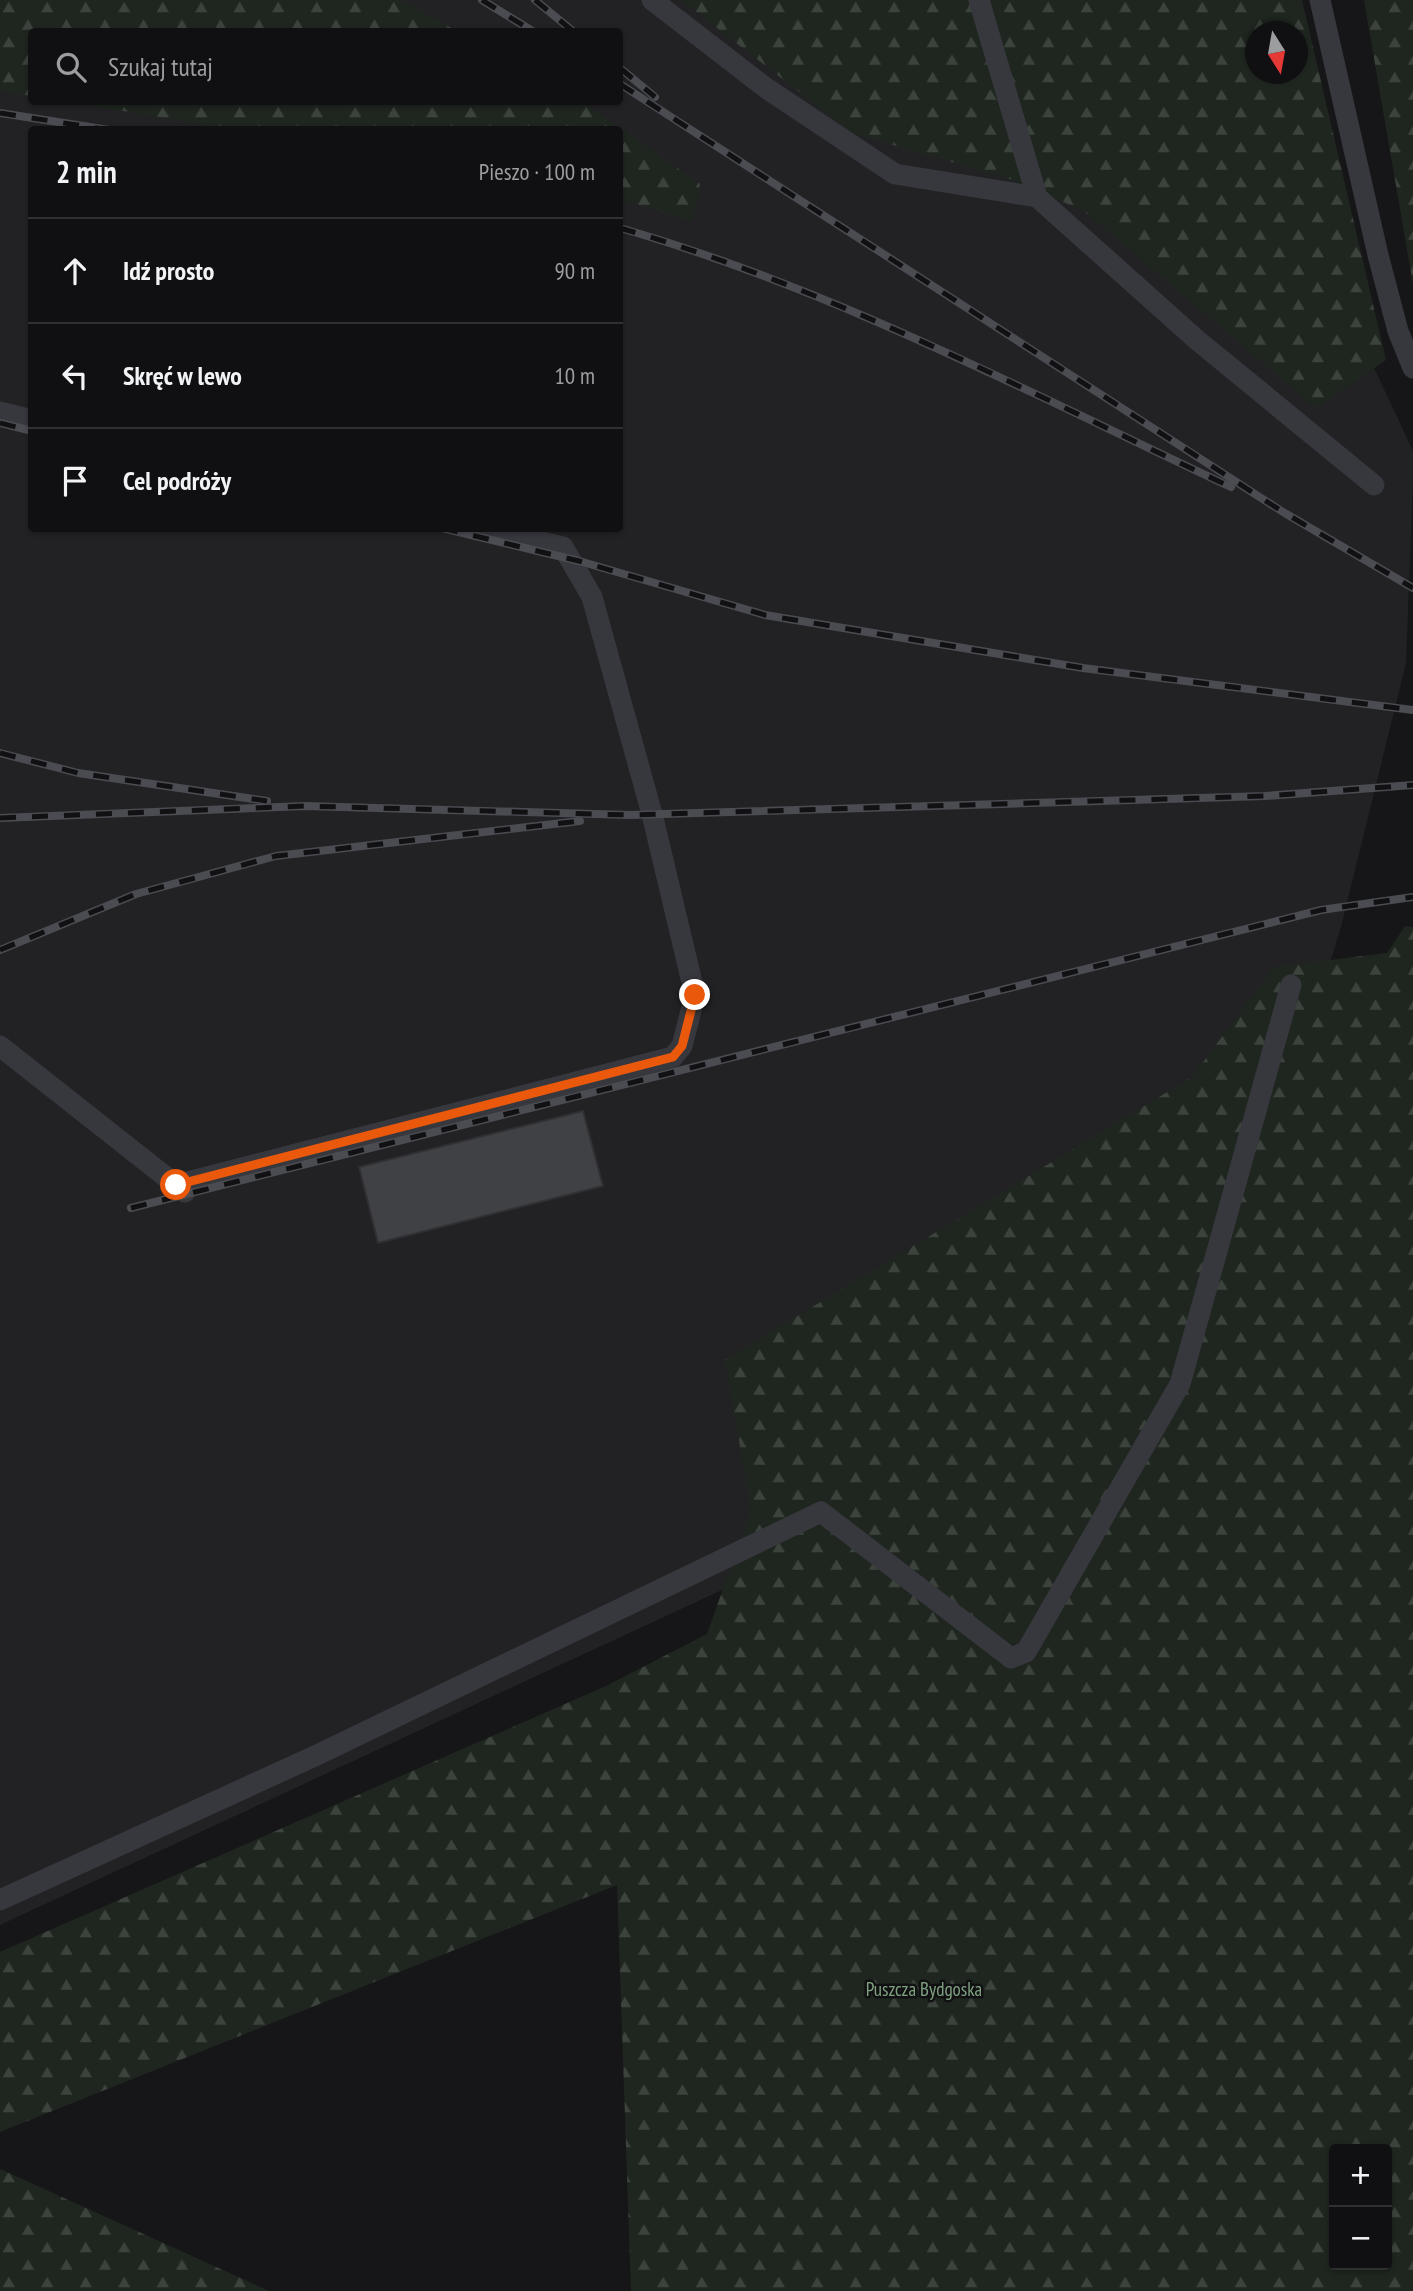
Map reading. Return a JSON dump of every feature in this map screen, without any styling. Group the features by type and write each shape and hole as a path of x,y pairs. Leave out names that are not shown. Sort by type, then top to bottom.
{"lane":[{"path":"652,0 766,88 895,174 1037,197"},
{"path":"979,0 1037,197 1196,340 1374,485"},
{"path":"1320,0 1406,329 1413,368"},
{"path":"0,412 28,419"},
{"path":"0,1046 182,1190 673,1057 682,1046 695,995 653,814 592,597 563,547 501,532"},
{"path":"0,1900 330,1749 821,1512 1011,1658 1026,1652 1180,1384 1291,985"}],"shaded area":[{"path":"0,0 1202,0 1413,451 1406,663 1341,927 1203,1378 821,1544 0,1925"}],"green space":[{"path":"0,0 400,0 451,28 28,28 28,96 0,91"},
{"path":"681,0 1302,0 1307,21 1245,21 1245,84 1308,84 1308,26 1386,360 1316,408 1084,211 1010,179 852,133"},
{"path":"1364,0 1413,0 1413,284"},
{"path":"86,105 587,105 617,126 214,126"},
{"path":"623,130 700,184 693,222 623,200"},
{"name":"Puszcza Bydgoska","path":"1405,926 1413,927 1413,2291 631,2291 617,1885 0,2132 0,1952 606,1686 707,1634 751,1510 725,1360 1192,1077 1274,967 1387,953"},
{"path":"0,2169 269,2291 0,2291"}],"building":[{"path":"583,1111 603,1186 378,1243 359,1167"}],"railway":[{"path":"482,0 528,28"},
{"path":"535,0 569,28"},
{"path":"623,70 655,97"},
{"path":"623,86 1283,512 1413,588"},
{"path":"0,113 83,126"},
{"path":"623,229 777,281 854,312 1006,380 1231,487"},
{"path":"0,423 28,430"},
{"path":"459,532 579,561 765,615 1083,668 1413,710"},
{"path":"0,753 78,773 267,801"},
{"path":"0,818 305,806 630,815 1265,796 1413,785"},
{"path":"0,950 136,894 276,856 580,821"},
{"path":"131,1208 1321,910 1413,897"}],"route":[{"path":"176,1185 673,1057 682,1046 695,995"}]}
